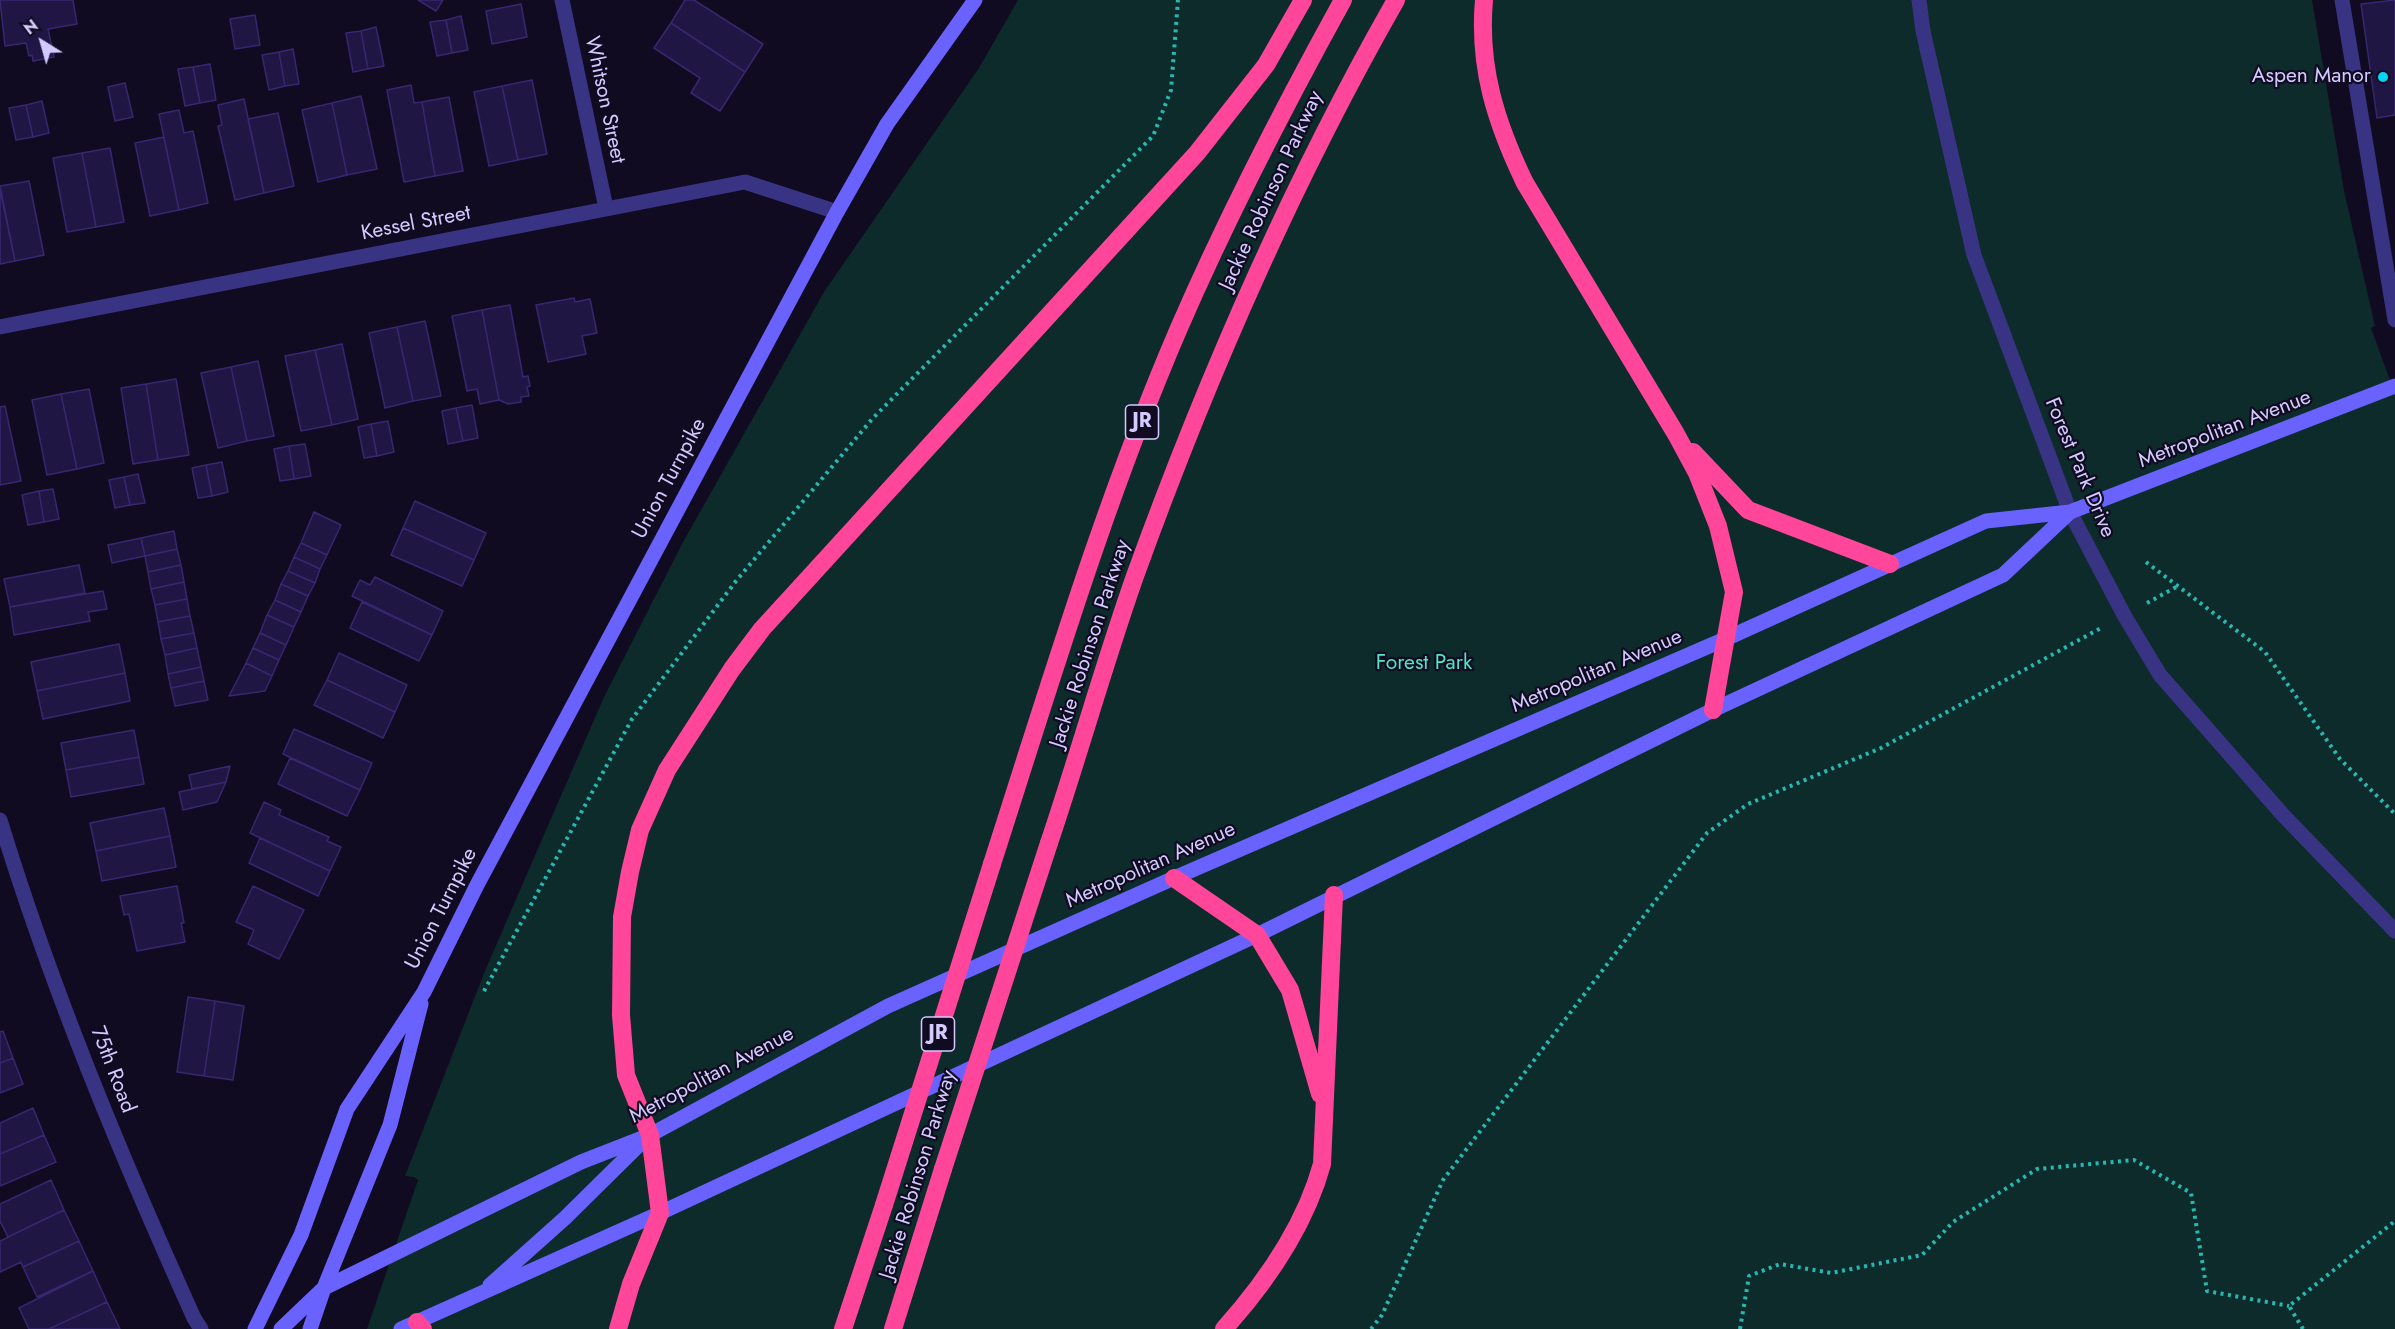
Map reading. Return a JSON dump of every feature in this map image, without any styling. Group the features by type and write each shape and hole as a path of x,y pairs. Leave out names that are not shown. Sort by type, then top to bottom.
{"highway":[{"path":"618,1329 632,1284 660,1213 650,1135 626,1074 621,1015 622,917 640,830 668,770 732,669 762,628 1197,153 1266,65 1303,0"},
{"name":"Jackie Robinson Parkway","path":"843,1329 1079,594 1178,330 1270,133 1343,0"},
{"name":"Jackie Robinson Parkway","path":"893,1329 1122,615 1197,411 1286,206 1343,93 1396,0"},
{"path":"1484,0 1484,67 1495,113 1510,151 1525,183 1676,434 1697,473 1718,526 1734,592 1713,710"},
{"path":"1676,434 1748,510 1890,564"},
{"path":"1174,878 1257,935 1290,990 1324,1111"},
{"path":"1224,1329 1260,1284 1306,1211 1322,1164 1334,895"}],"main road":[{"name":"Union Turnpike","path":"255,1329 301,1235 347,1109 424,992 477,885 837,212 887,124 975,0"},
{"name":"Metropolitan Avenue","path":"280,1329 324,1288 581,1162 650,1135 888,1006 1174,878 1724,640 1986,520 2070,512 2395,386"},
{"name":"Metropolitan Avenue","path":"414,1327 1257,935 1713,710 2003,575 2070,512"},
{"name":"Union Turnpike","path":"310,1329 324,1288 390,1125 424,992"},
{"path":"479,1295 565,1218 650,1135"}],"street":[{"name":"Whitson Street","path":"561,0 606,208"},
{"name":"Forest Park Drive","path":"1919,0 1923,31 1974,255 2070,512 2124,615 2160,675 2283,815 2395,931"},
{"path":"2342,0 2395,320"},
{"name":"Kessel Street","path":"0,327 745,182 837,212"},
{"name":"75th Road","path":"0,820 18,878 89,1072 154,1230 201,1329"}],"path":[{"path":"484,991 632,719 736,581 873,418 1153,136 1171,90 1178,0"},
{"path":"2146,562 2265,652 2340,759 2395,814"},
{"path":"1371,1329 1382,1315 1443,1180 1707,833 1748,804 1881,748 2178,586"},
{"path":"1740,1329 1749,1276 1780,1264 1831,1273 1922,1255 1953,1222 2037,1169 2134,1160 2191,1193 2207,1291 2289,1306 2303,1329"},
{"path":"2289,1306 2395,1221"}],"green space":[{"name":"Forest Park","path":"1018,0 2312,0 2344,191 2375,326 2371,328 2395,394 2395,1329 367,1329 418,1180 405,1176 485,971 604,697 682,544 824,292 979,68"}],"building":[{"path":"0,0 73,0 77,24 48,29 54,57 33,61 32,55 29,56 26,43 5,46"},
{"path":"418,0 443,0 436,11"},
{"path":"685,0 694,0 763,44 745,72 671,23"},
{"name":"Aspen Manor","path":"2395,0 2395,115 2377,118 2361,4"},
{"path":"521,4 527,37 492,44 486,11"},
{"path":"255,15 260,45 235,49 230,19"},
{"path":"461,16 468,50 452,53 446,20"},
{"path":"446,20 452,53 437,56 430,22"},
{"path":"671,23 745,72 720,111 691,93 700,78 654,48"},
{"path":"376,27 384,66 368,69 361,31"},
{"path":"361,31 368,69 353,72 346,33"},
{"path":"293,49 299,84 285,86 279,52"},
{"path":"279,52 285,86 269,90 262,55"},
{"path":"210,64 216,100 200,103 193,67"},
{"path":"193,67 200,103 185,106 178,69"},
{"path":"532,80 547,154 518,160 502,86"},
{"path":"125,83 133,117 115,121 108,87"},
{"path":"411,85 414,103 422,102 435,176 404,182 387,90"},
{"path":"502,86 518,160 489,166 474,92"},
{"path":"361,96 377,169 347,175 332,103"},
{"path":"449,97 463,171 435,176 422,102"},
{"path":"244,99 264,193 235,200 218,126 222,125 218,105"},
{"path":"42,101 49,133 33,137 26,105"},
{"path":"332,103 347,175 318,182 302,110"},
{"path":"26,105 33,137 16,140 9,108"},
{"path":"179,110 184,133 193,131 208,203 179,210 159,114"},
{"path":"278,113 294,186 264,193 248,119"},
{"path":"164,137 179,210 150,216 135,143"},
{"path":"110,148 124,222 96,227 82,153"},
{"path":"82,153 96,227 67,232 53,158"},
{"path":"29,181 44,255 15,261 0,186"},
{"path":"0,189 15,261 0,264"},
{"path":"574,298 575,302 590,299 597,333 582,336 586,354 548,362 536,305"},
{"path":"510,305 523,377 528,376 530,386 527,387 529,396 521,397 521,402 508,404 499,400 482,310"},
{"path":"482,310 499,400 480,404 477,389 467,391 452,316"},
{"path":"425,321 441,396 413,401 397,327"},
{"path":"397,327 413,401 385,408 369,333"},
{"path":"342,344 358,419 332,425 315,350"},
{"path":"315,350 332,425 301,431 285,356"},
{"path":"258,361 274,436 247,441 231,367"},
{"path":"231,367 247,441 218,448 201,373"},
{"path":"176,379 189,455 158,460 146,384"},
{"path":"146,384 158,460 133,464 121,388"},
{"path":"89,389 104,463 77,469 61,394"},
{"path":"61,394 77,469 47,475 32,400"},
{"path":"472,405 478,438 463,441 456,408"},
{"path":"5,406 21,481 0,485 0,407"},
{"path":"456,408 463,441 448,444 442,411"},
{"path":"388,421 394,452 377,456 371,424"},
{"path":"371,424 377,456 364,458 358,427"},
{"path":"305,444 311,476 294,479 289,446"},
{"path":"289,446 294,479 280,481 274,449"},
{"path":"222,462 228,492 212,496 206,465"},
{"path":"206,465 212,496 198,498 192,468"},
{"path":"138,474 145,503 130,505 124,477"},
{"path":"124,477 130,505 115,508 109,480"},
{"path":"53,489 59,519 44,522 39,491"},
{"path":"39,491 44,522 28,525 22,495"},
{"path":"415,501 486,533 474,560 403,528"},
{"path":"314,512 341,525 327,555 301,543"},
{"path":"403,528 474,560 462,586 391,555"},
{"path":"174,531 177,549 145,556 141,538"},
{"path":"141,538 145,556 112,563 108,545"},
{"path":"301,543 327,555 320,569 294,557"},
{"path":"177,549 181,565 148,572 145,556"},
{"path":"294,557 320,569 315,583 288,571"},
{"path":"79,565 85,593 10,607 4,579"},
{"path":"181,565 184,582 151,589 148,572"},
{"path":"288,571 315,583 308,596 281,584"},
{"path":"375,577 443,611 432,635 352,596 360,580 370,585"},
{"path":"184,582 187,599 155,605 151,589"},
{"path":"281,584 308,596 301,612 275,600"},
{"path":"103,591 107,609 88,612 90,621 14,635 10,607"},
{"path":"187,599 190,616 158,622 155,605"},
{"path":"275,600 301,612 294,627 267,615"},
{"path":"362,602 432,635 419,661 350,628"},
{"path":"267,615 294,627 286,645 260,633"},
{"path":"190,616 194,633 161,639 158,622"},
{"path":"194,633 197,648 165,655 161,639"},
{"path":"260,633 286,645 279,660 253,648"},
{"path":"119,644 125,673 37,691 31,662"},
{"path":"197,648 201,667 168,674 165,655"},
{"path":"253,648 279,660 272,676 246,663"},
{"path":"339,653 407,685 395,712 327,680"},
{"path":"246,663 272,676 265,691 229,696"},
{"path":"201,667 204,681 171,688 168,674"},
{"path":"125,673 130,701 43,719 37,691"},
{"path":"327,680 395,712 383,738 314,705"},
{"path":"204,681 208,700 175,706 171,688"},
{"path":"294,729 372,763 360,790 283,754"},
{"path":"134,730 139,757 66,770 61,743"},
{"path":"139,757 144,784 71,797 66,770"},
{"path":"290,758 360,790 347,816 278,784"},
{"path":"230,766 226,782 192,789 189,775"},
{"path":"226,782 217,802 183,810 179,792"},
{"path":"264,802 281,810 279,815 329,837 327,841 341,847 330,871 250,833"},
{"path":"164,808 170,836 96,851 90,823"},
{"path":"170,836 176,867 102,881 96,851"},
{"path":"260,838 330,871 318,896 249,863"},
{"path":"177,886 185,942 137,951 129,914 124,915 120,896"},
{"path":"253,886 304,910 279,959 248,944 254,930 236,922"},
{"path":"188,997 215,1001 204,1076 177,1072"},
{"path":"215,1001 244,1006 233,1080 204,1076"},
{"path":"3,1031 13,1058 0,1063 0,1032"},
{"path":"13,1058 23,1084 0,1093 0,1063"},
{"path":"33,1108 44,1135 0,1154 0,1123"},
{"path":"44,1135 56,1162 0,1186 0,1154"},
{"path":"51,1180 64,1210 8,1237 0,1221 0,1204"},
{"path":"64,1210 79,1241 23,1267 21,1262 0,1272 0,1241"},
{"path":"79,1241 93,1271 37,1297 23,1267"},
{"path":"93,1271 107,1302 49,1329 29,1329 19,1308"},
{"path":"107,1302 120,1329 49,1329"}],"place":[{"name":"Aspen Manor","path":"2383,77"}]}
